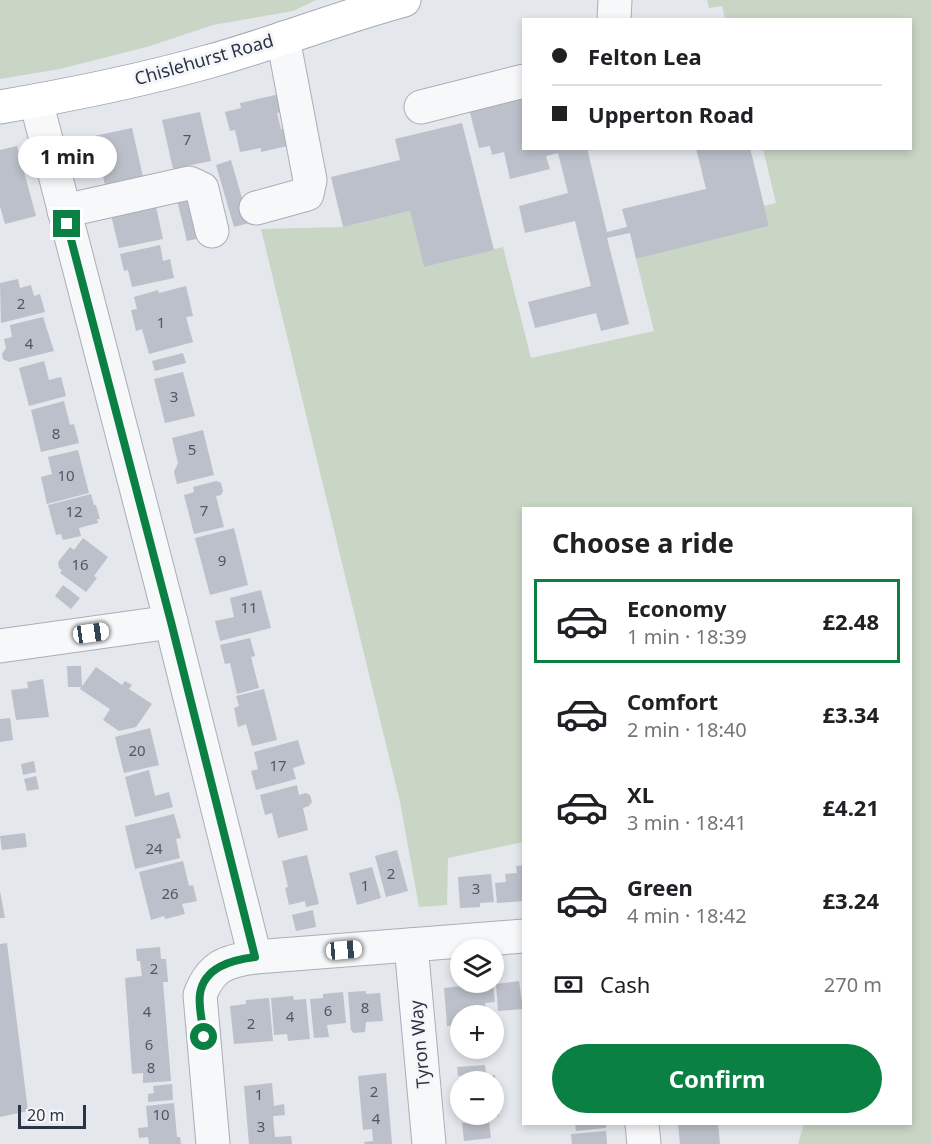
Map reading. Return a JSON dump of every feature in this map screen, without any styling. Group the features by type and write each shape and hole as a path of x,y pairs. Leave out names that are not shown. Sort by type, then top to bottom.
{"main road":[{"name":"Chislehurst Road","path":"0,107 119,85 208,62 404,0"}],"street":[{"path":"614,18 615,0"},
{"path":"256,208 307,194 310,180 283,38"},
{"path":"421,107 522,82"},
{"path":"36,100 255,957"},
{"path":"64,211 189,183 202,189 212,231"},
{"path":"0,646 171,622"},
{"path":"213,1144 200,994 206,979 220,966 235,960 255,957 522,936"},
{"name":"Tyron Way","path":"411,945 429,1144"},
{"path":"642,1125 644,1144"}],"green space":[{"path":"0,0 316,0 293,11 213,25 150,46 60,69 0,79"},
{"path":"707,0 931,0 931,1144 798,1144 804,1125 912,1125 912,507 522,507 522,842 448,858 447,905 419,907 400,802 261,229 343,227 410,211 424,267 503,247 531,358 654,331 636,259 769,226 764,206 776,203 763,150 912,150 912,18 725,18 722,6 709,8"}],"building":[{"path":"522,92 522,150 587,150 607,232 627,227 622,209 706,189 696,150 750,150 769,226 636,259 630,233 607,238 629,324 601,331 596,313 535,328 528,302 591,286 575,221 525,233 519,206 568,193 558,153 546,156 550,169 510,179 504,152 492,155 490,146 479,148 468,105"},
{"path":"280,94 283,111 277,113 281,129 289,128 292,145 261,152 261,148 240,152 235,130 230,131 225,112 241,108 240,103"},
{"path":"200,112 211,161 173,169 162,120"},
{"path":"462,123 494,250 424,267 410,211 343,227 331,177 400,160 395,139"},
{"path":"132,128 143,177 105,185 94,136"},
{"path":"17,146 36,216 5,224 0,206 0,150"},
{"path":"231,160 249,223 234,227 216,165"},
{"path":"194,195 205,237 187,241 177,200"},
{"path":"154,197 163,239 119,248 109,207"},
{"path":"160,245 163,261 170,259 174,278 132,287 128,270 124,271 120,254"},
{"path":"18,279 20,288 31,285 34,296 40,294 45,312 1,323 0,283"},
{"path":"186,286 193,316 186,317 193,342 149,354 142,329 136,331 131,310 137,309 134,297 158,290 159,293"},
{"path":"43,317 54,351 9,362 3,359 2,354 6,348 4,339 12,337 10,325"},
{"path":"183,353 186,363 155,371 152,361"},
{"path":"44,361 49,380 61,377 66,396 29,406 19,368"},
{"path":"183,372 195,416 165,423 154,379"},
{"path":"64,401 70,425 74,424 79,443 41,452 31,410"},
{"path":"203,430 214,475 177,484 174,472 178,463 172,438"},
{"path":"78,450 89,493 47,504 41,477 52,474 48,457"},
{"path":"216,481 221,483 223,491 221,495 216,496 224,527 194,534 184,495 194,492 193,487"},
{"path":"91,494 100,519 97,519 98,523 79,528 81,536 63,540 61,534 56,535 48,505"},
{"path":"234,528 248,585 210,595 195,538"},
{"path":"83,538 108,557 94,576 97,578 86,592 60,573 62,570 58,562 70,547 74,550"},
{"path":"63,585 80,598 71,609 55,596"},
{"path":"261,590 271,628 220,641 215,621 234,617 230,598"},
{"path":"250,638 255,656 251,657 259,688 237,694 230,663 225,664 220,645"},
{"path":"67,666 81,666 82,687 68,687"},
{"path":"96,667 122,685 125,681 132,685 129,689 152,704 136,727 119,731 103,720 110,709 80,689"},
{"path":"43,679 49,717 16,720 11,690 28,688 27,682"},
{"path":"264,689 277,740 252,746 246,724 238,727 234,708 239,706 236,696"},
{"path":"10,718 13,740 0,742 0,719"},
{"path":"150,728 159,765 124,773 115,737"},
{"path":"298,740 305,764 293,768 296,779 256,790 251,771 258,769 254,752"},
{"path":"34,761 36,772 23,775 21,764"},
{"path":"149,770 155,796 169,792 173,807 135,817 125,777"},
{"path":"36,776 39,789 27,791 24,779"},
{"path":"297,785 299,795 306,793 310,795 312,802 303,808 308,830 278,838 272,813 265,815 260,795"},
{"path":"174,814 181,838 176,839 180,858 135,869 125,826"},
{"path":"25,833 27,847 2,850 0,836"},
{"path":"397,850 408,891 386,897 375,856"},
{"path":"307,855 319,904 306,907 305,901 289,905 285,888 288,887 282,861"},
{"path":"183,861 189,886 193,885 197,901 182,904 185,914 151,920 139,872"},
{"path":"522,865 522,901 497,903 495,883 506,882 505,874 517,873 516,866"},
{"path":"372,867 381,898 357,905 349,873"},
{"path":"491,874 494,902 480,903 480,907 460,908 458,877"},
{"path":"0,891 5,918 0,918"},
{"path":"313,910 316,927 296,931 292,915"},
{"path":"7,943 28,1111 0,1117 0,944"},
{"path":"160,947 161,959 166,959 168,982 163,982 171,1081 143,1083 143,1073 132,1074 125,978 142,976 136,949"},
{"path":"519,981 522,1009 504,1011 504,1005 498,1005 497,993 504,993 504,983"},
{"path":"450,987 450,993 494,993 495,1002 485,1003 485,1005 450,1005 450,1026 447,1026 444,988"},
{"path":"366,991 366,994 380,993 383,1021 366,1022 365,1032 354,1033 351,1030 348,992"},
{"path":"343,992 346,1023 327,1025 329,1037 314,1038 310,999 323,998 323,994"},
{"path":"293,996 294,1000 306,999 310,1039 288,1041 287,1034 274,1035 271,998"},
{"path":"269,998 273,1041 234,1044 230,1006 246,1004 246,1000"},
{"path":"485,1065 486,1071 457,1071 457,1067"},
{"path":"386,1073 392,1144 365,1144 364,1142 373,1141 372,1129 363,1130 358,1076"},
{"path":"272,1083 274,1106 284,1104 285,1115 273,1116 275,1137 291,1136 292,1144 249,1144 244,1086"},
{"path":"172,1084 173,1100 148,1102 148,1094 154,1093 153,1086"},
{"path":"174,1103 177,1137 180,1137 181,1144 149,1144 148,1137 139,1138 138,1128 148,1127 146,1106"},
{"path":"462,1125 489,1125 491,1138 464,1141"},
{"path":"575,1125 606,1125 606,1128 576,1131"},
{"path":"678,1125 718,1125 720,1144 680,1144"},
{"path":"606,1131 607,1144 572,1144 571,1134"}],"route":[{"path":"67,224 171,622 255,957 235,960 220,966 206,979 200,994 204,1037"}]}
